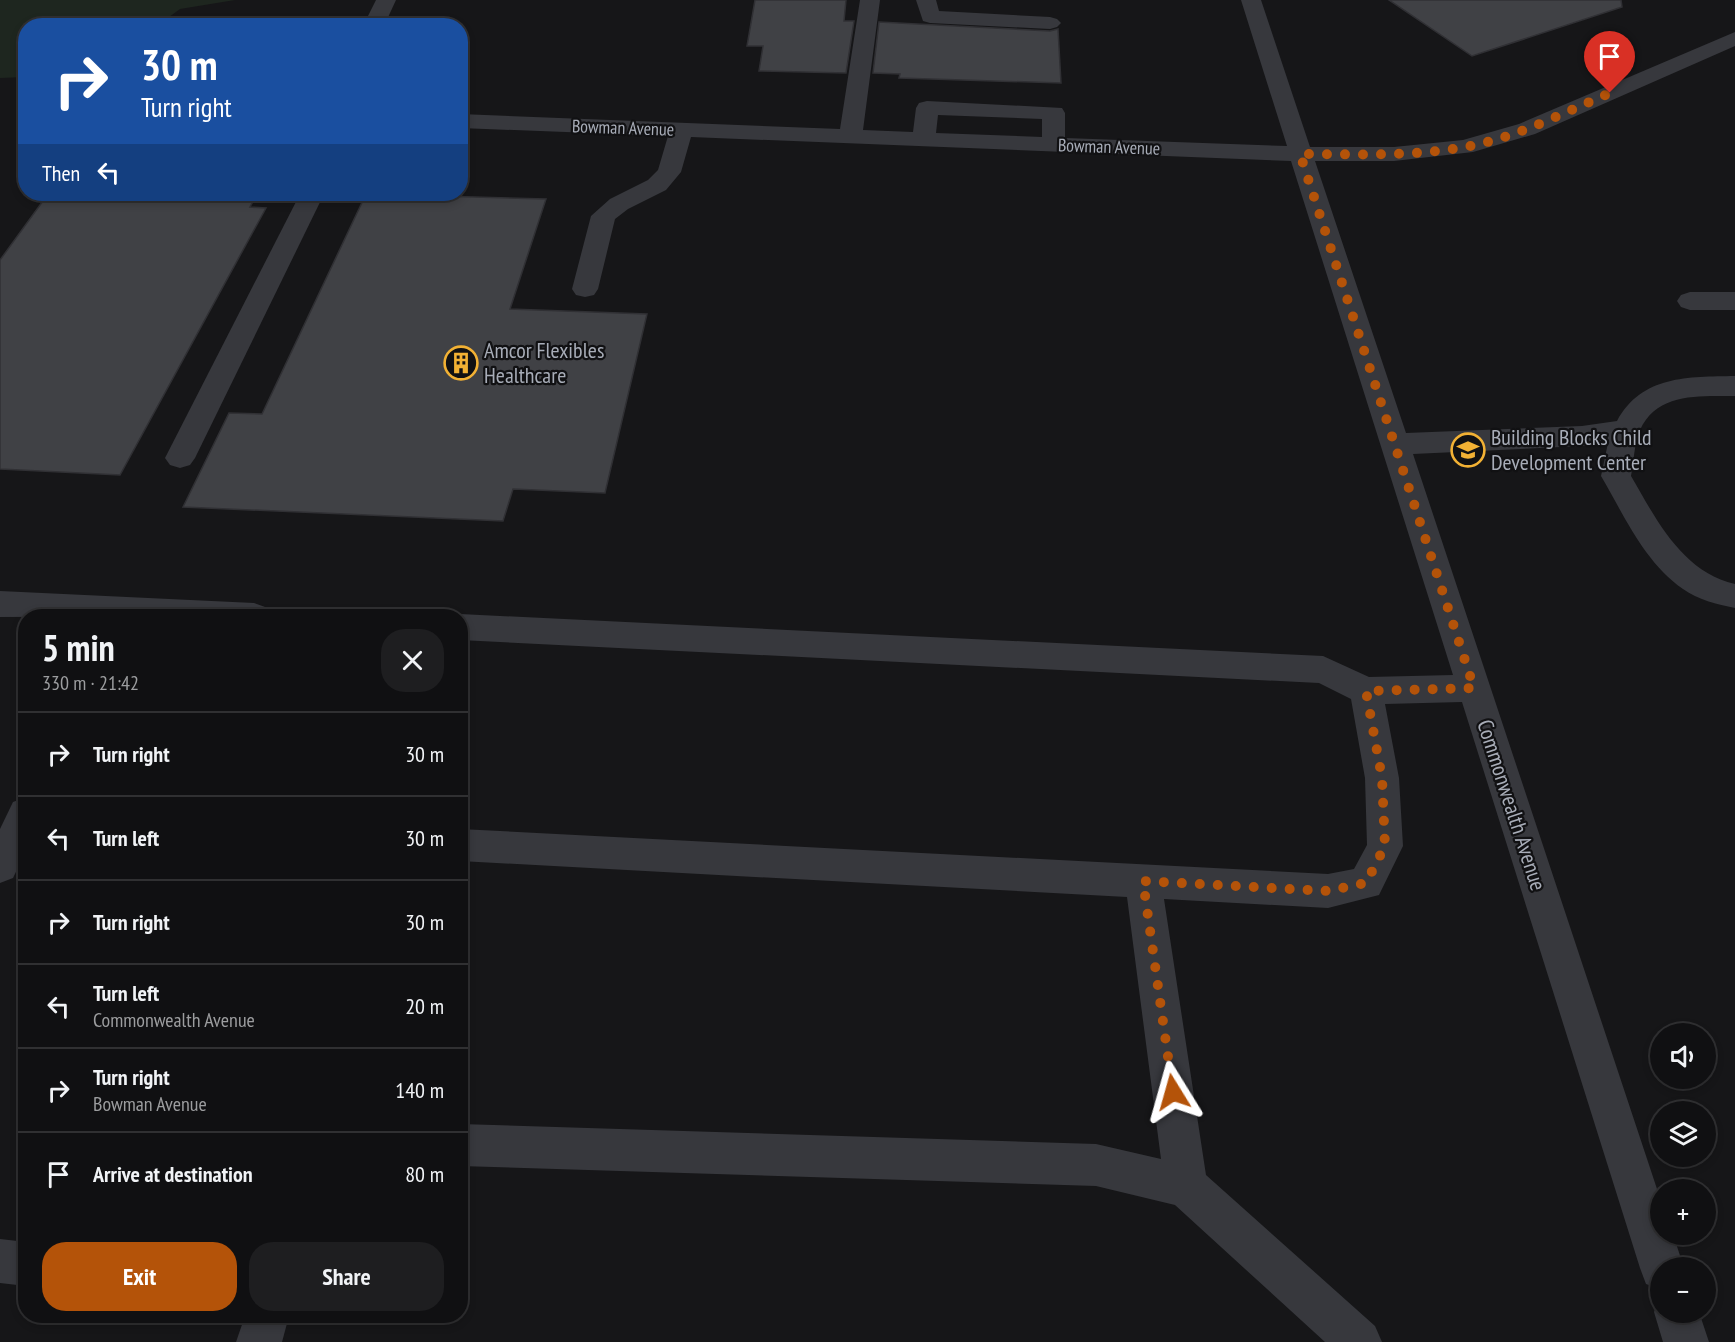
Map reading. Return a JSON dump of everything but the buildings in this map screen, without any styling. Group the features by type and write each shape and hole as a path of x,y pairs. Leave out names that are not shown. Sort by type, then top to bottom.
{"street":[{"path":"377,18 386,0"},
{"path":"850,137 870,0"},
{"path":"926,0 930,17 1050,23"},
{"name":"Commonwealth Avenue","path":"1251,0 1658,1257"},
{"name":"Bowman Avenue","path":"468,121 1300,154 1394,154 1466,147 1527,129 1735,38"},
{"path":"924,139 927,108 1054,112 1053,144"},
{"path":"585,289 603,216 619,204 657,185 669,172 681,130"},
{"path":"180,458 308,201"},
{"path":"1690,301 1735,301"},
{"path":"1735,386 1676,388 1646,401 1626,430 1616,476 1656,543 1682,573 1720,594 1735,596"},
{"path":"1394,444 1582,436 1626,430"},
{"path":"0,604 106,609"},
{"path":"468,627 1323,670 1366,691 1474,688"},
{"path":"468,845 1328,891 1366,883 1385,846 1382,778 1366,691"},
{"path":"0,808 18,811"},
{"path":"0,866 18,829"},
{"path":"1143,881 1186,1186"},
{"path":"468,1145 1096,1165 1186,1186 1359,1342"},
{"path":"0,1261 18,1263"},
{"path":"259,1342 265,1323"},
{"path":"1680,1323 1686,1342"}],"shaded area":[{"path":"0,0 235,0 180,9 168,18 18,18 18,77 0,78"}],"place":[{"name":"Amcor Flexibles Healthcare","path":"461,363"},
{"name":"Building Blocks Child Development Center","path":"1468,450"}],"route":[{"path":"1173,1092 1143,881 1328,891 1366,883 1385,846 1382,778 1366,691 1474,688 1300,154 1394,154 1466,147 1527,129 1610,93"}]}
